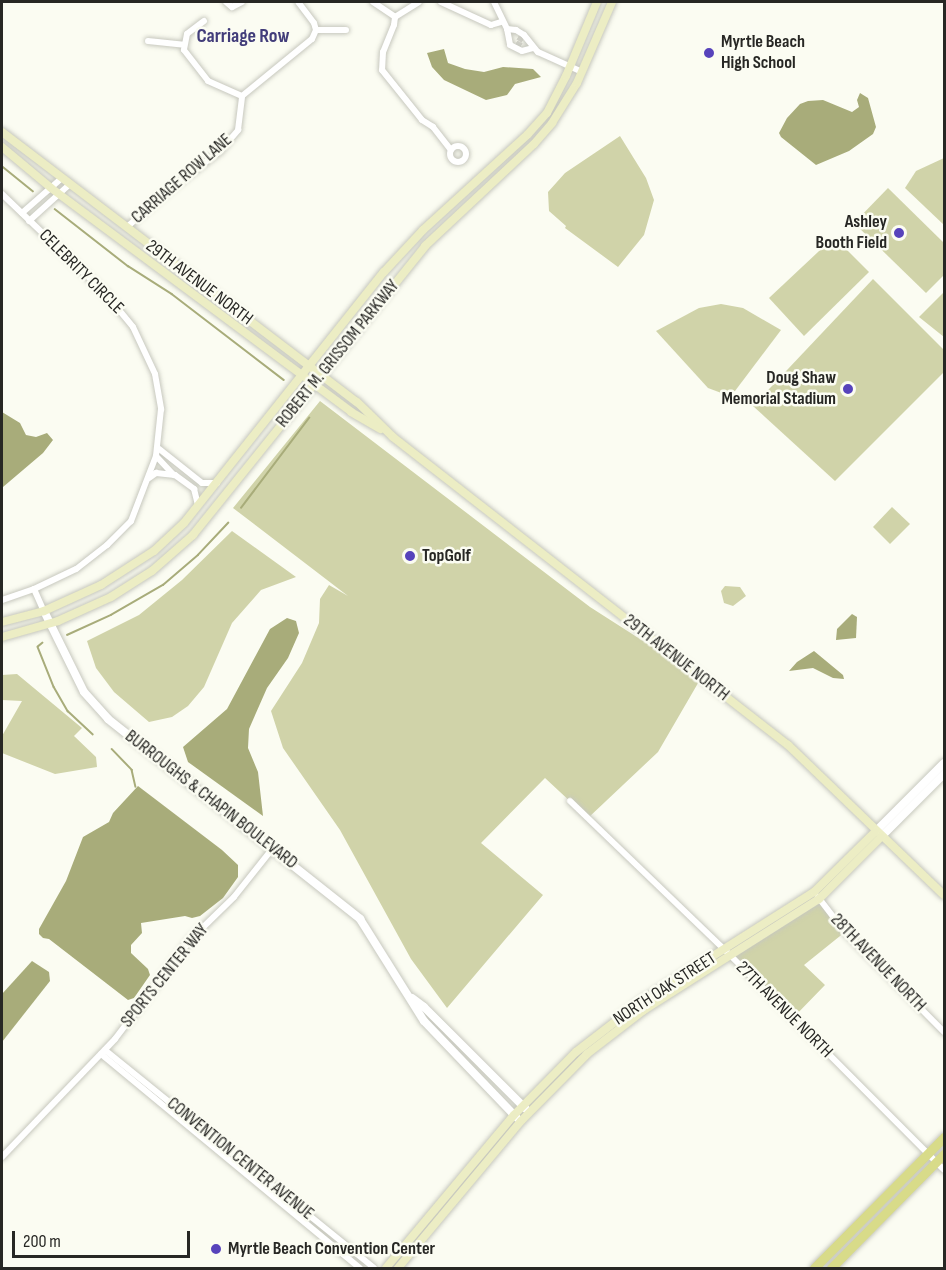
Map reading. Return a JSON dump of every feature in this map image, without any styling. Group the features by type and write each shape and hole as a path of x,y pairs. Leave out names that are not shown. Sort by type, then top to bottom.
{"main road":[{"name":"ROBERT M. GRISSOM PARKWAY","path":"2,622 44,611 89,592 154,551 199,507 384,272 423,230 528,134 547,113 570,67 597,2"},
{"name":"ROBERT M. GRISSOM PARKWAY","path":"2,637 49,623 111,597 152,571 176,551 206,520 425,246 534,144 552,123 582,72 612,2"},
{"name":"29TH AVENUE NORTH","path":"2,132 357,402 393,437 788,745 945,895"},
{"name":"29TH AVENUE NORTH","path":"2,147 51,188 351,412 393,437"},
{"name":"NORTH OAK STREET","path":"386,1269 576,1052 642,1000 728,953 817,895 879,834"},
{"name":"NORTH OAK STREET","path":"398,1269 518,1118"},
{"path":"814,1269 945,1137"},
{"path":"831,1269 945,1154"}],"street":[{"path":"226,2 232,7 242,2"},
{"path":"298,2 316,30"},
{"path":"373,2 395,17"},
{"path":"395,17 419,2"},
{"path":"441,2 491,25 501,22"},
{"path":"494,2 501,22 531,41 519,50 510,45 508,38 510,29"},
{"path":"395,17 394,26 383,52 382,70 422,120 433,127 451,150"},
{"path":"204,21 187,34 184,50 208,81 242,96 312,39 316,30"},
{"path":"510,29 525,45"},
{"path":"316,30 346,30"},
{"path":"508,38 582,72"},
{"path":"148,41 184,45"},
{"name":"CARRIAGE ROW LANE","path":"127,227 169,190 220,151 238,130 242,96"},
{"path":"22,213 62,178"},
{"path":"29,221 70,184"},
{"name":"CELEBRITY CIRCLE","path":"2,194 105,293 144,344 156,374 160,399 158,448 130,521 114,539 85,563 34,589 2,600"},
{"path":"158,448 202,483 218,483"},
{"path":"156,456 175,475 194,489 199,507"},
{"path":"148,478 156,473 175,475"},
{"name":"BURROUGHS & CHAPIN BOULEVARD","path":"34,589 84,692 108,719 360,919 424,1021 518,1118"},
{"name":"NORTH OAK STREET","path":"879,834 945,763"},
{"name":"NORTH OAK STREET","path":"879,834 945,774"},
{"name":"27TH AVENUE NORTH","path":"570,801 728,953 945,1170"},
{"name":"SPORTS CENTER WAY","path":"2,1157 103,1052 191,939 234,897 273,848"},
{"name":"28TH AVENUE NORTH","path":"817,895 845,932 945,1032"},
{"name":"BURROUGHS & CHAPIN BOULEVARD","path":"408,996 424,1007 526,1109"},
{"name":"CONVENTION CENTER AVENUE","path":"103,1052 360,1269"},
{"name":"CONVENTION CENTER AVENUE","path":"103,1052 374,1269"}],"shaded area":[{"path":"444,49 448,63 465,69 484,72 503,67 533,69 541,77 515,84 507,95 486,100 444,80 432,67 427,53"},
{"path":"860,93 868,98 876,127 873,134 849,151 816,165 781,137 779,133 787,118 800,104 823,100 852,112 859,107 857,100"},
{"path":"620,136 646,178 654,200 644,235 618,267 565,228 566,226 549,211 548,192 565,173"},
{"path":"944,158 944,225 905,188 916,171"},
{"name":"Ashley Booth Field","path":"888,188 944,243 944,275 926,293 854,223"},
{"path":"834,237 869,272 804,336 769,298"},
{"name":"Doug Shaw Memorial Stadium","path":"873,279 944,350 944,372 835,481 753,406"},
{"path":"944,292 944,337 919,317"},
{"path":"721,304 743,308 781,330 735,391 724,394 708,388 656,331 699,308"},
{"path":"320,401 590,607 701,678 658,752 588,818 545,778 481,843 543,895 447,1008 411,959 340,830 283,748 271,711 302,663 319,623 320,599 329,585 348,596 233,508"},
{"path":"2,412 20,423 26,435 36,437 47,433 53,440 43,453 3,487"},
{"path":"892,507 910,524 890,544 873,527"},
{"path":"232,531 296,577 261,590 232,623 204,687 188,706 172,717 149,722 114,692 96,668 87,641 139,615 182,580"},
{"path":"725,586 740,587 746,596 733,606 724,603 721,591"},
{"path":"852,614 857,617 856,638 836,640 837,629"},
{"path":"287,618 296,621 299,633 288,658 267,688 249,729 248,748 258,772 263,816 188,762 183,747 227,709 270,629"},
{"path":"814,651 843,675 844,679 833,678 813,668 789,671 797,662"},
{"path":"17,674 82,728 74,736 96,757 97,767 55,774 2,753 2,736 22,701 2,700 2,675"},
{"path":"138,786 222,850 238,865 238,877 223,898 200,916 141,923 142,933 131,945 131,953 148,969 150,975 134,998 128,1000 49,939 43,938 39,934 39,929 66,881 83,837 109,822 113,813"},
{"path":"819,899 845,932 804,965 825,985 792,1019 731,956"},
{"path":"32,961 49,972 50,981 2,1042 2,994"}],"waterway":[{"path":"2,166 33,191"},
{"path":"55,209 128,266 172,294 284,380"},
{"path":"241,508 309,418"},
{"path":"67,635 111,615 163,585 198,555 228,523"},
{"path":"43,643 38,647 54,687 68,711 93,734"},
{"path":"112,749 132,770 136,787"}],"tunnel":[{"path":"518,37 523,40"},
{"path":"516,43 521,46"}],"place":[{"name":"Myrtle Beach High School","path":"709,53"},
{"name":"Ashley Booth Field","path":"899,233"},
{"name":"Doug Shaw Memorial Stadium","path":"848,389"},
{"name":"TopGolf","path":"410,556"},
{"name":"Myrtle Beach Convention Center","path":"216,1249"}],"district":[{"name":"Carriage Row","path":"243,36"}]}
